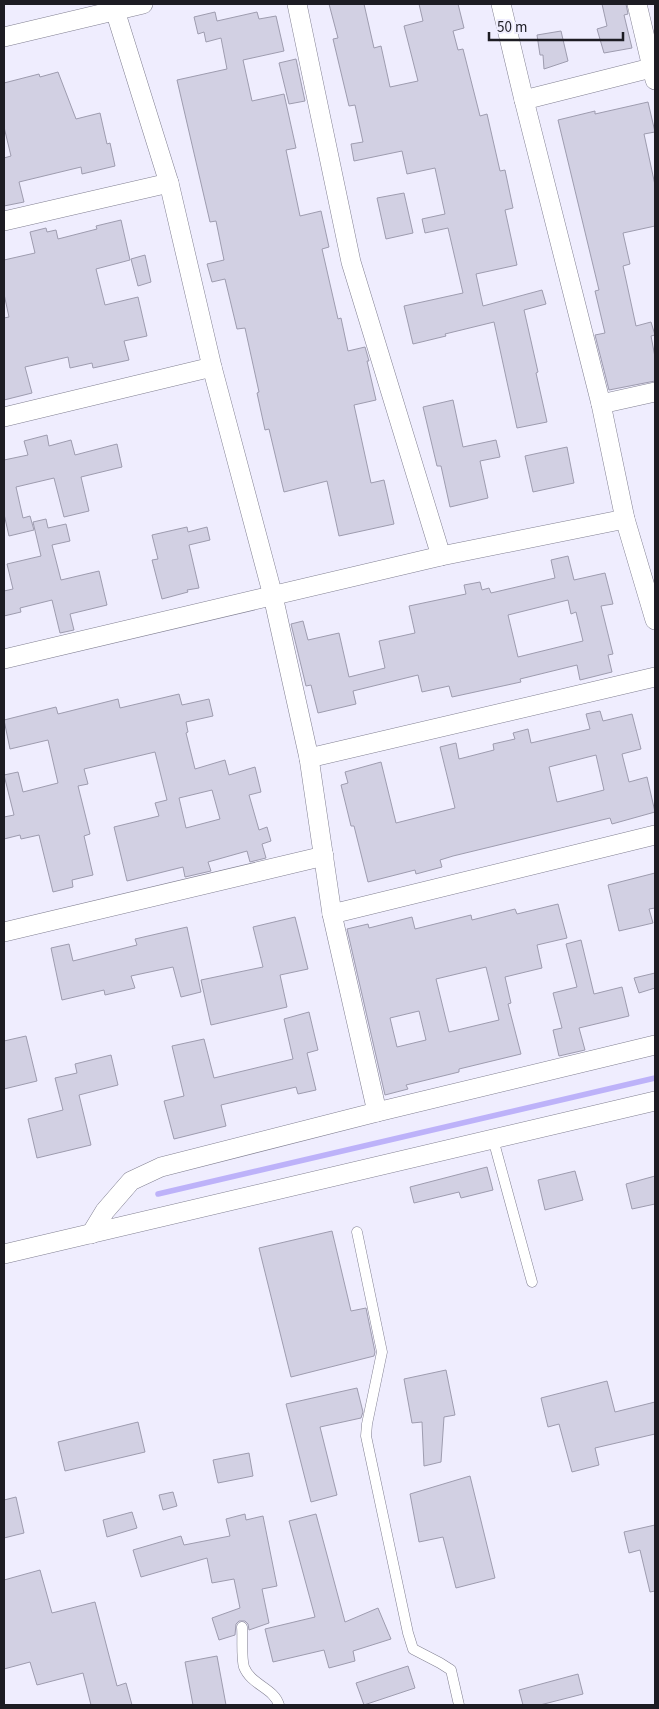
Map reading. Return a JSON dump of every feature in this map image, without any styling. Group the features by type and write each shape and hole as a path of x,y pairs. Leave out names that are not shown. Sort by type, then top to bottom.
{"street":[{"path":"4,37 114,7 143,4"},
{"path":"297,4 351,262 441,556"},
{"path":"501,4 601,404 626,519 655,619"},
{"path":"524,100 654,72 637,4"},
{"path":"114,7 169,182 212,367 273,596 309,758 332,914 376,1112"},
{"path":"4,221 169,182"},
{"path":"4,417 212,367"},
{"path":"601,404 655,392"},
{"path":"4,659 441,556 626,519"},
{"path":"309,758 655,677"},
{"path":"332,914 655,835"},
{"path":"4,932 324,856"},
{"path":"91,1234 105,1211 131,1181 161,1166 655,1045"},
{"path":"4,1254 655,1101"}],"lane":[{"path":"493,1139 532,1282"},
{"path":"357,1232 382,1352 366,1436 408,1634 413,1649 451,1670 459,1705"},
{"path":"242,1626 244,1666 251,1678 277,1698 279,1705"}],"building":[{"path":"329,4 364,4 374,48 381,46 390,87 418,81 404,26 423,21 419,4 458,4 464,28 453,31 458,50 463,49 480,116 487,114 500,171 505,170 513,208 505,210 517,265 476,274 483,306 542,290 546,304 524,310 547,422 517,428 494,322 413,344 404,306 463,293 448,228 425,233 422,219 445,214 435,168 407,174 402,151 354,161 351,144 363,142 355,105 349,106 333,39 338,38"},
{"path":"602,4 626,4 628,14 624,15 632,48 604,53 597,29 607,26"},
{"path":"215,12 217,21 257,12 259,19 276,16 284,51 243,60 252,101 284,94 296,148 286,150 300,216 321,211 329,247 322,249 338,319 341,318 348,351 365,347 369,361 367,361 376,400 354,405 371,483 384,480 394,524 339,536 327,481 284,492 269,429 265,430 245,328 237,329 225,279 212,282 207,264 224,260 216,221 210,222 177,80 227,69 221,38 206,42 204,32 198,34 194,17"},
{"path":"561,31 568,61 544,69 543,55 540,55 537,35"},
{"path":"296,59 305,101 289,104 279,63"},
{"path":"58,72 76,119 100,113 107,144 110,143 115,166 82,174 81,167 19,182 24,202 4,206 4,158 11,156 4,127 4,83 39,74 40,77"},
{"path":"648,102 655,132 644,134 655,185 655,226 623,233 630,264 623,266 636,326 651,322 655,335 651,336 655,357 655,381 609,390 595,335 605,333 595,291 599,290 558,120 595,111 595,114"},
{"path":"404,193 413,233 386,239 377,198"},
{"path":"121,220 130,260 96,269 105,305 138,297 147,336 124,341 129,360 93,368 92,363 70,368 68,357 25,367 32,393 4,400 4,318 9,317 4,294 4,260 35,253 30,232 46,228 47,232 56,230 58,239 97,229 96,226"},
{"path":"145,255 151,282 138,286 131,259"},
{"path":"453,400 463,447 496,440 500,457 480,461 488,498 450,507 441,466 437,466 423,407"},
{"path":"47,435 49,446 71,440 75,455 117,444 122,467 81,477 89,511 64,517 54,478 16,487 23,518 30,516 34,530 9,536 4,514 4,460 28,455 24,441"},
{"path":"567,447 574,483 533,492 525,456"},
{"path":"46,519 48,528 66,524 70,541 52,545 61,580 99,571 107,605 70,614 74,630 60,633 52,600 20,608 21,612 4,616 4,591 13,589 7,564 41,556 33,522"},
{"path":"187,527 188,532 207,527 210,540 189,545 199,588 187,590 188,592 162,599 152,560 158,559 152,535"},
{"path":"568,556 574,580 605,573 613,604 601,606 613,654 608,655 612,672 580,680 577,665 520,679 521,682 452,697 449,686 422,692 418,675 353,691 356,704 318,713 311,685 306,686 291,624 303,621 308,640 339,633 349,677 385,668 379,641 415,633 409,606 466,594 464,585 480,582 482,590 489,588 491,593 555,578 551,560","holes":["568,600 571,614 576,612 583,641 518,657 508,615"]},
{"path":"179,694 182,705 209,699 213,716 186,722 188,732 186,733 195,769 225,760 229,775 255,767 261,792 249,795 259,830 267,827 271,841 262,844 266,858 250,862 247,851 208,862 211,871 185,877 183,867 127,881 114,827 159,816 155,803 167,800 155,752 84,769 88,784 78,786 90,834 84,836 93,875 72,880 73,887 53,892 39,835 21,839 20,835 4,839 4,817 14,815 4,775 18,772 23,792 58,783 48,740 10,749 4,720 56,707 58,714 118,699 120,708","holes":["212,790 220,819 186,828 179,798"]},
{"path":"600,711 603,721 632,714 641,749 622,754 629,782 647,777 655,812 612,824 610,818 453,856 440,860 442,867 416,874 415,870 368,882 354,826 351,826 341,785 348,783 345,772 381,762 396,823 455,808 440,747 456,743 459,759 494,750 493,744 515,739 513,733 528,729 531,743 590,729 586,714","holes":["596,755 604,790 557,802 549,767"]},
{"path":"655,873 655,908 649,909 653,923 619,931 608,885"},
{"path":"558,904 567,938 537,945 542,968 505,977 511,1003 508,1004 521,1054 459,1069 459,1072 406,1085 408,1089 385,1095 347,929 368,924 369,928 412,917 415,929 471,915 472,920 515,909 517,914","holes":["486,967 499,1020 449,1032 436,979","419,1011 426,1040 397,1047 390,1018"]},
{"path":"295,917 308,969 280,975 287,1007 211,1025 201,980 263,967 253,927"},
{"path":"187,927 201,992 181,997 173,967 131,976 135,988 105,995 104,990 62,1000 51,948 69,944 73,961 137,945 135,939"},
{"path":"581,940 594,994 622,987 629,1016 579,1028 585,1050 559,1056 553,1030 562,1028 553,993 577,987 566,944"},
{"path":"655,973 655,988 639,993 634,978"},
{"path":"309,1012 318,1050 307,1053 316,1090 298,1094 296,1087 221,1105 226,1126 174,1139 164,1101 184,1096 172,1046 204,1039 214,1078 293,1059 284,1019"},
{"path":"26,1036 37,1081 4,1089 4,1041"},
{"path":"111,1055 118,1085 79,1095 91,1145 37,1158 28,1119 63,1110 55,1078 77,1073 75,1064"},
{"path":"487,1167 493,1190 461,1198 459,1192 414,1203 410,1187"},
{"path":"575,1171 583,1200 545,1210 538,1180"},
{"path":"655,1176 655,1204 632,1209 626,1184"},
{"path":"332,1231 351,1311 366,1308 375,1352 374,1356 291,1377 259,1248"},
{"path":"446,1370 455,1415 444,1417 441,1462 424,1466 422,1422 412,1423 404,1379"},
{"path":"607,1381 615,1412 655,1402 655,1434 595,1448 599,1465 572,1472 559,1424 548,1427 541,1398"},
{"path":"357,1388 363,1412 361,1418 320,1427 337,1495 311,1502 286,1404"},
{"path":"138,1422 145,1452 65,1471 58,1442"},
{"path":"249,1453 253,1476 218,1483 213,1460"},
{"path":"470,1476 495,1578 456,1588 443,1537 419,1542 410,1494"},
{"path":"173,1492 177,1506 163,1510 159,1495"},
{"path":"16,1497 24,1533 4,1538 4,1500"},
{"path":"132,1512 137,1528 107,1537 103,1520"},
{"path":"245,1514 246,1520 263,1516 277,1586 262,1589 269,1623 249,1630 248,1624 245,1621 239,1621 236,1624 235,1635 219,1640 212,1618 240,1608 234,1579 212,1583 207,1558 141,1577 133,1550 181,1536 184,1545 230,1536 226,1519"},
{"path":"316,1514 345,1622 378,1608 391,1639 353,1651 355,1661 329,1668 324,1650 273,1662 265,1629 315,1617 289,1521"},
{"path":"655,1525 655,1591 650,1592 640,1550 629,1553 624,1532"},
{"path":"40,1570 52,1613 95,1602 117,1686 126,1683 132,1705 91,1705 83,1673 37,1685 30,1662 4,1669 4,1580"},
{"path":"217,1656 226,1705 193,1705 185,1662"},
{"path":"408,1666 415,1688 364,1705 356,1683"},
{"path":"578,1674 583,1694 540,1705 523,1705 519,1690"}],"waterway":[{"path":"158,1194 655,1078"}]}
